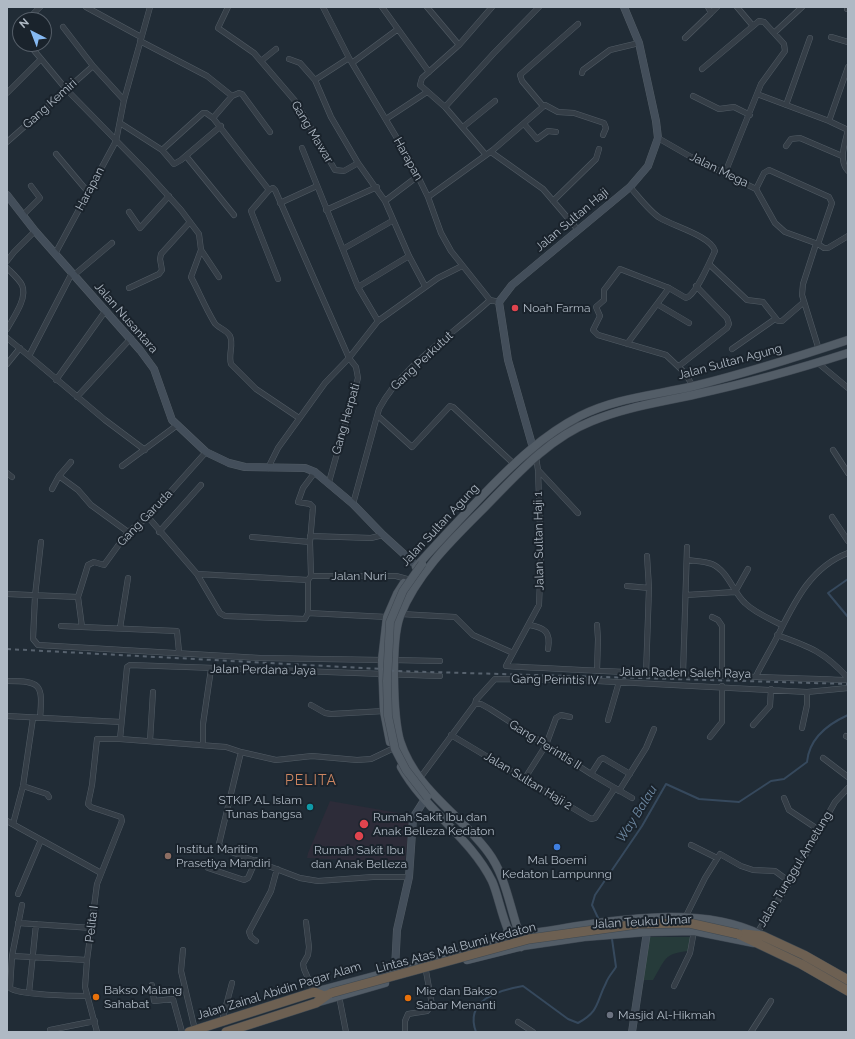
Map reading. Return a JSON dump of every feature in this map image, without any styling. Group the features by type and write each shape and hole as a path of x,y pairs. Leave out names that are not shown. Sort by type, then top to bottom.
{"highway":[{"name":"Lintas Atas Mal Bumi Kedaton","path":"316,1003 331,995 529,940 638,924 689,923 757,937"},
{"name":"Jalan Teuku Umar","path":"757,937 804,955 848,980"},
{"name":"Jalan Teuku Umar","path":"757,937 848,991"},
{"path":"314,992 331,995"},
{"name":"Jalan Zainal Abidin Pagar Alam","path":"192,1031 314,992"},
{"name":"Jalan Zainal Abidin Pagar Alam","path":"226,1032 237,1030 316,1003"}],"main road":[{"name":"Jalan Sultan Agung","path":"526,934 521,933 517,927 498,867 489,853 407,778 392,749 384,711 382,660 387,617 397,594 407,579 422,566 431,549 514,464 564,424 598,408 628,399 693,386 760,368 848,340"},
{"name":"Jalan Sultan Agung","path":"521,947 512,940 497,892 483,865 429,799 420,778 405,753 400,738 394,700 394,643 401,614 412,591 438,557 466,526 536,457 553,443 593,420 764,379 848,353"},
{"path":"760,368 764,379"},
{"path":"429,799 408,766 399,747 393,716 391,680 394,622 406,593 422,566 438,557"},
{"path":"383,700 394,700"},
{"name":"Jalan Teuku Umar","path":"526,934 615,922 685,918 718,922 757,937"},
{"path":"615,922 611,928 613,933 617,934"},
{"name":"Jalan Zainal Abidin Pagar Alam","path":"314,992 503,941 507,936 508,929"},
{"path":"564,929 572,934 564,940"},
{"name":"Jalan Teuku Umar","path":"521,947 564,940 646,932 694,931 757,937"},
{"name":"Jalan Zainal Abidin Pagar Alam","path":"316,1003 331,995 521,947"},
{"path":"475,949 480,952 478,958"}],"street":[{"path":"86,7 207,76 232,96"},
{"name":"Harapan","path":"55,254 116,141 124,100 150,7"},
{"name":"Gang Mawar","path":"228,7 218,28 254,53 296,102 335,170 344,171 358,164"},
{"name":"Harapan","path":"323,7 349,58 418,176 428,197 441,233 462,266 490,300"},
{"path":"382,7 429,72"},
{"path":"427,7 459,45"},
{"path":"492,7 459,45 420,82 427,92 445,107 488,154 536,184 578,230"},
{"path":"445,107 494,53 539,7"},
{"name":"Jalan Sultan Haji","path":"499,302 512,285 630,187 648,166 658,138 656,121 639,43 624,7"},
{"path":"708,7 711,12"},
{"path":"686,38 717,7"},
{"path":"737,7 753,26"},
{"path":"774,33 802,7"},
{"path":"702,69 753,26 762,21 784,44 786,50 771,69 757,94 750,115 725,173"},
{"path":"578,24 520,75 522,81 543,106 545,105 558,112 574,113 604,123 606,128 603,135"},
{"path":"63,27 93,66 124,100"},
{"path":"352,63 398,29"},
{"path":"831,37 848,42"},
{"path":"786,105 810,38"},
{"path":"582,73 582,70 610,50 639,43"},
{"path":"261,61 276,49"},
{"path":"35,52 66,89 169,196 200,234 201,250 191,277 215,324 224,329 230,337 232,345 229,358 231,364 256,389 299,418"},
{"path":"315,80 349,58"},
{"path":"7,93 41,59"},
{"path":"289,60 300,63 315,80 331,117 358,164 377,187 385,201 392,222 425,286"},
{"name":"Gang Kemiri","path":"7,142 93,66"},
{"path":"829,121 848,67"},
{"path":"386,119 427,92"},
{"path":"213,118 232,96 239,93 242,94 270,132"},
{"path":"757,94 829,121 848,130 842,156 843,165 848,171"},
{"path":"693,96 720,109 734,107 750,115"},
{"path":"463,127 495,101"},
{"path":"428,197 488,154 543,106"},
{"path":"162,150 203,113 206,113 213,118 221,126 268,190 251,211 278,279"},
{"path":"120,123 162,150 173,164 176,164 221,126"},
{"path":"524,124 537,139 548,130 556,132"},
{"name":"Jalan Mega","path":"658,138 691,157 756,189 775,223 785,232 824,248 828,248 848,236"},
{"path":"786,146 791,139 800,138 842,156"},
{"path":"302,148 358,287 378,321"},
{"path":"553,201 596,159 599,149"},
{"path":"56,154 88,192"},
{"path":"186,156 234,215"},
{"path":"756,189 764,173 769,170 830,197 832,202 803,284 804,302 819,350"},
{"path":"385,201 418,176"},
{"path":"23,215 40,198 31,186"},
{"path":"280,203 317,186"},
{"path":"326,210 377,187"},
{"path":"630,187 658,218 702,238 713,246 715,251 696,286 689,297 686,298 668,288 622,268 605,289 604,300 596,307 600,316 593,330 598,335 666,355 679,366 693,386"},
{"name":"Gang Herpati","path":"268,190 273,188 349,358 356,367 358,378 329,482"},
{"name":"Jalan Nusantara","path":"7,195 35,232 131,338 154,369 168,411 176,426 206,452 229,463 245,467 304,468 315,472 329,482 353,504 382,535 422,566"},
{"path":"129,212 140,228 169,196"},
{"path":"129,288 159,274 162,270 160,254 190,222"},
{"path":"343,248 392,222"},
{"path":"7,261 14,252 35,232"},
{"path":"29,356 73,274 112,243"},
{"path":"201,250 219,277"},
{"path":"358,287 409,256"},
{"path":"709,264 747,300 763,302 775,319"},
{"path":"268,468 278,448 325,382 349,358 378,321 425,286 462,266"},
{"path":"7,268 22,285 23,290 19,306 7,329"},
{"path":"679,366 729,324 727,318 696,286"},
{"path":"627,344 668,288"},
{"path":"490,300 499,302 508,360 533,448"},
{"name":"Gang Perkutut","path":"353,504 378,416 385,398 397,382 490,300"},
{"path":"732,348 775,319 782,320 804,302"},
{"path":"657,304 689,323"},
{"path":"56,380 106,310"},
{"path":"7,338 56,380 145,450"},
{"path":"77,397 131,338"},
{"path":"7,364 20,348"},
{"path":"818,362 848,388"},
{"path":"378,416 412,447 450,406 453,406 514,464"},
{"path":"122,466 176,426"},
{"path":"833,450 848,473"},
{"name":"Gang Garuda","path":"78,598 88,565 94,562 104,565 128,532 148,517 206,452"},
{"name":"Jalan Sultan Haji 1","path":"506,666 530,625 539,605 541,590 538,470 536,457"},
{"path":"52,489 59,476 71,462"},
{"path":"538,470 578,513"},
{"path":"148,517 159,532 197,574 220,614 226,616 305,619 308,613 310,536 313,507 310,504 298,502 303,488 315,472"},
{"path":"7,473 12,477"},
{"path":"59,476 78,490 91,505 128,532"},
{"path":"159,532 201,485"},
{"path":"832,517 848,541"},
{"path":"310,536 371,538 382,535"},
{"path":"252,537 310,542"},
{"path":"41,542 35,596 33,639 38,645 179,652 260,658 440,661"},
{"path":"683,674 687,548"},
{"name":"Jalan Raden Saleh Raya","path":"506,666 646,674 756,676 789,611 811,577 837,557 848,553"},
{"path":"646,674 649,588 647,556"},
{"path":"687,560 711,563 717,567 724,574 735,592 746,605 782,625"},
{"path":"735,592 748,569"},
{"name":"Jalan Nuri","path":"197,574 310,578 396,576 407,579"},
{"path":"120,628 128,578"},
{"path":"627,586 649,588"},
{"path":"686,595 735,592"},
{"path":"7,594 78,598 82,627"},
{"path":"308,613 387,617"},
{"path":"401,614 455,617 473,635 513,653"},
{"path":"712,618 718,620 722,626 722,675"},
{"path":"530,625 547,632 550,640 548,649"},
{"path":"597,625 597,671"},
{"path":"60,626 177,631 179,652"},
{"path":"777,635 812,647 834,663 848,679"},
{"name":"Jalan Perdana Jaya","path":"121,722 127,668 130,665 440,676"},
{"path":"203,745 203,724 211,669"},
{"path":"756,676 848,679"},
{"name":"Gang Perintis IV","path":"475,704 476,700 495,679 722,686 807,692 848,688"},
{"path":"7,681 31,681 39,687 42,699 40,718"},
{"path":"608,720 618,682"},
{"path":"710,737 722,722 722,686"},
{"path":"753,725 770,706 771,689"},
{"path":"150,740 153,692"},
{"path":"802,728 807,704 807,692"},
{"path":"420,778 475,704"},
{"name":"Gang Perintis II","path":"475,704 480,704 490,709 591,774 632,798"},
{"path":"311,705 325,713 331,714 384,711"},
{"path":"7,716 121,722 120,739 150,740 226,747 276,760 312,756 357,760 371,759 392,749"},
{"path":"524,778 546,745 557,716 570,717"},
{"path":"33,718 22,786 9,823 101,873"},
{"path":"617,789 630,774 646,748 654,730"},
{"name":"Jalan Sultan Haji 2","path":"451,735 591,819 595,818 617,789"},
{"name":"Pelita I","path":"97,1032 85,987 87,960 98,884 122,819 91,808 88,804 92,785 96,740 100,738 120,739"},
{"path":"241,752 219,844 221,848 256,860 300,878 318,881 373,877 409,877"},
{"path":"591,774 603,758 630,774"},
{"path":"823,758 848,777"},
{"path":"22,786 47,794 50,797"},
{"name":"Jalan Tunggul Ametung","path":"757,937 835,802 848,788"},
{"path":"784,798 789,810 819,830"},
{"path":"395,969 397,930 409,877 413,818 429,799"},
{"path":"18,894 41,840"},
{"path":"691,845 717,858"},
{"path":"685,918 720,854 747,868 765,872 774,871 790,882"},
{"path":"208,868 244,880 248,878 256,860"},
{"path":"256,941 251,937 249,932 269,897 278,869"},
{"path":"22,905 12,956 9,987 14,991 29,993 87,996"},
{"path":"306,922 309,947 308,955 303,964 314,992"},
{"path":"18,923 92,928"},
{"path":"29,993 36,924"},
{"path":"674,986 690,953 694,931"},
{"path":"632,1032 646,932"},
{"path":"183,950 181,971 192,1031"},
{"path":"12,956 87,960"},
{"path":"406,1032 405,1021 408,1014 431,1009 432,1005 426,971"},
{"path":"222,1022 232,983"},
{"path":"152,985 154,1001 173,999 182,1032"},
{"path":"331,995 346,1032"},
{"path":"752,1032 771,1001"},
{"path":"50,1030 95,1021"},
{"path":"518,1022 533,1032"}],"shaded area":[{"name":"Rumah Sakit Ibu dan Anak Belleza Kedaton","path":"330,801 410,815 405,863 307,858"}],"green space":[{"path":"647,937 692,937 688,951 669,956 663,962 653,980 640,980"}],"waterway":[{"name":"Way Balau","path":"848,579 828,593 848,617"},
{"name":"Way Balau","path":"599,920 592,905 595,895 642,826 666,784 699,799 739,802 771,781 784,779 807,762 811,746 821,733 833,723 848,715"},
{"path":"476,1032 474,1021 475,1012 479,1004 494,994 523,986 568,1019 578,1023 585,1019 594,1010 609,977 616,967 612,939"}],"railway":[{"path":"7,649 382,669 395,671 848,684"}],"place":[{"name":"Noah Farma","path":"515,308"},
{"name":"STKIP AL Islam Tunas bangsa","path":"310,807"},
{"name":"Rumah Sakit Ibu dan Anak Belleza Kedaton","path":"364,824"},
{"name":"Rumah Sakit Ibu dan Anak Belleza","path":"359,836"},
{"name":"Mal Boemi Kedaton Lampunng","path":"557,847"},
{"name":"Institut Maritim Prasetiya Mandiri","path":"168,856"},
{"name":"Bakso Malang Sahabat","path":"96,997"},
{"name":"Mie dan Bakso Sabar Menanti","path":"408,998"},
{"name":"Masjid Al-Hikmah","path":"610,1015"}],"district":[{"name":"PELITA","path":"311,781"}]}
